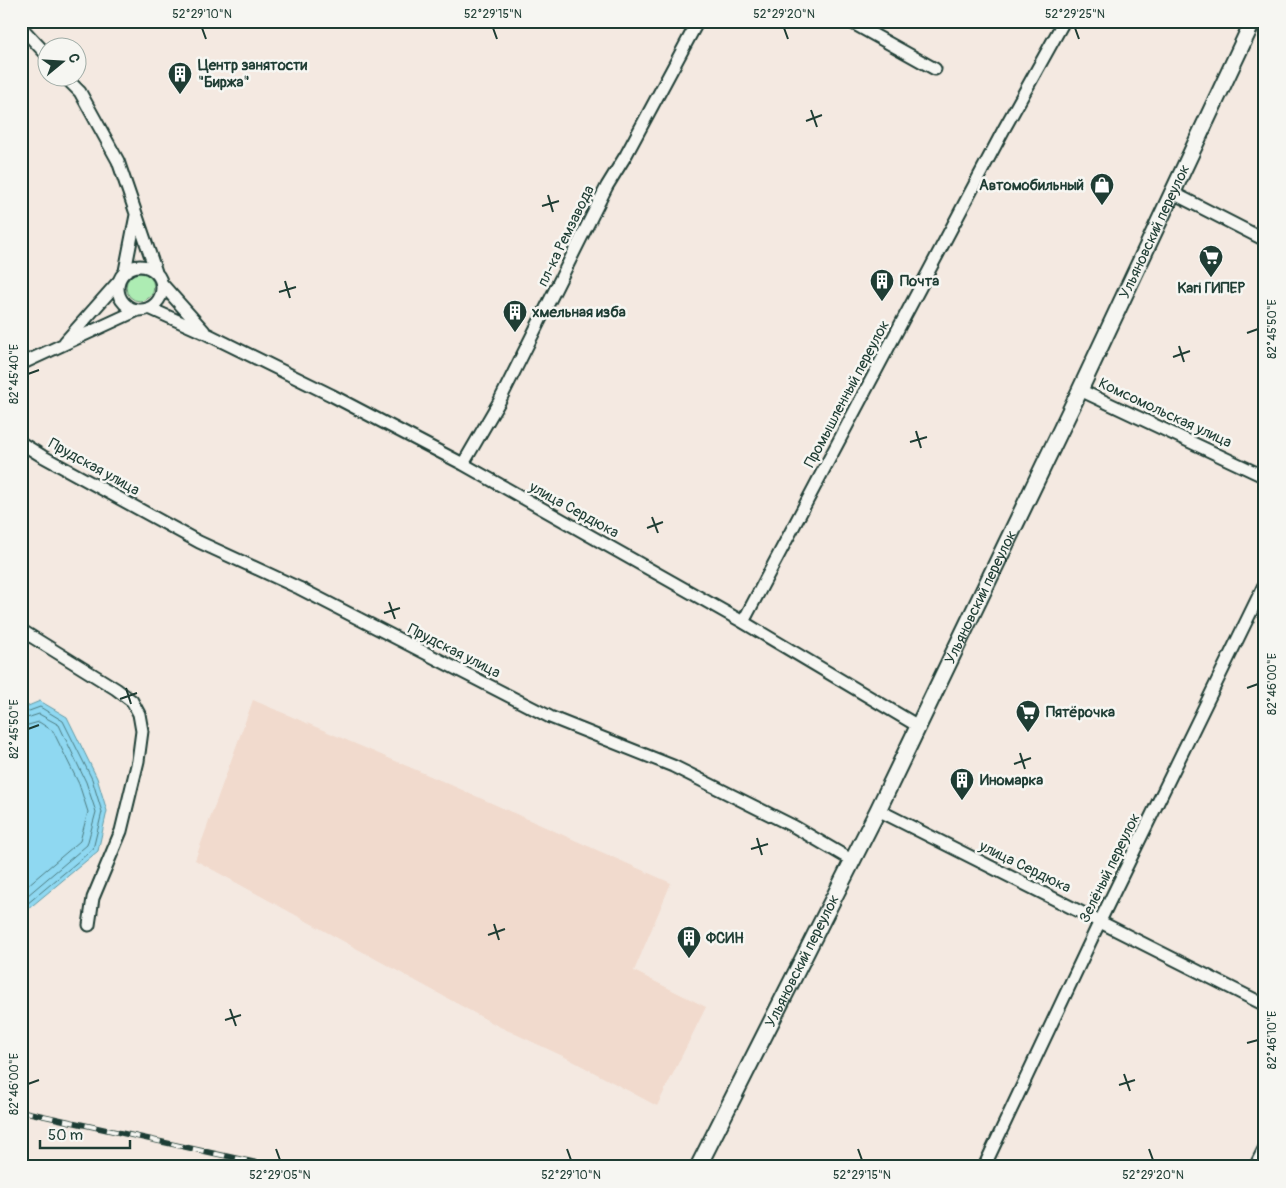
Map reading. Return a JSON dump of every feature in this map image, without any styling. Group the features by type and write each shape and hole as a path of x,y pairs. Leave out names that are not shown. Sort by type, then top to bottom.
{"main road":[{"name":"Ульяновский переулок","path":"698,1167 878,810 1080,390 1171,192 1253,21"}],"street":[{"name":"пл-ка Ремзавода","path":"463,464 499,402 607,186 698,21"},
{"path":"849,21 935,69"},
{"name":"Промышленный переулок","path":"743,622 1004,129 1064,21"},
{"path":"21,27 38,45"},
{"path":"76,88 118,161 156,272 162,284 207,334"},
{"path":"1171,192 1265,240"},
{"path":"62,346 125,271 136,214"},
{"path":"125,271 137,266 144,266 156,272"},
{"path":"118,281 118,294 121,300 126,305 144,309"},
{"path":"21,364 144,309 160,298 162,284"},
{"name":"улица Сердюка","path":"144,309 207,334 463,464 743,622 918,726"},
{"name":"Комсомольская улица","path":"1080,390 1265,477"},
{"name":"Прудская улица","path":"21,443 200,542 298,588 550,716 673,766 795,827 852,861"},
{"name":"Зелёный переулок","path":"984,1167 1100,921 1265,583"},
{"path":"21,630 116,689 132,701 139,714 142,731 138,760 122,832 93,898 89,925"},
{"name":"улица Сердюка","path":"878,810 1265,1005"},
{"path":"1255,1167 1265,1147"}],"shaded area":[{"path":"253,700 442,781 671,883 634,971 706,1007 657,1106 567,1058 498,1026 195,860"}],"green space":[{"path":"140,273 150,277 154,287 150,297 140,301 130,297 126,287 130,277"}],"water":[{"path":"40,701 67,717 97,778 107,811 98,851 21,915 21,709"}],"railway":[{"path":"21,1111 276,1167"}],"place":[{"name":"Центр занятости \"Биржа\"","path":"180,95"},
{"name":"Автомобильный","path":"1102,206"},
{"name":"Kari ГИПЕР","path":"1211,278"},
{"name":"Почта","path":"882,302"},
{"name":"хмельная изба","path":"515,333"},
{"name":"Пятёрочка","path":"1028,733"},
{"name":"Иномарка","path":"962,801"},
{"name":"ФСИН","path":"689,959"}]}
